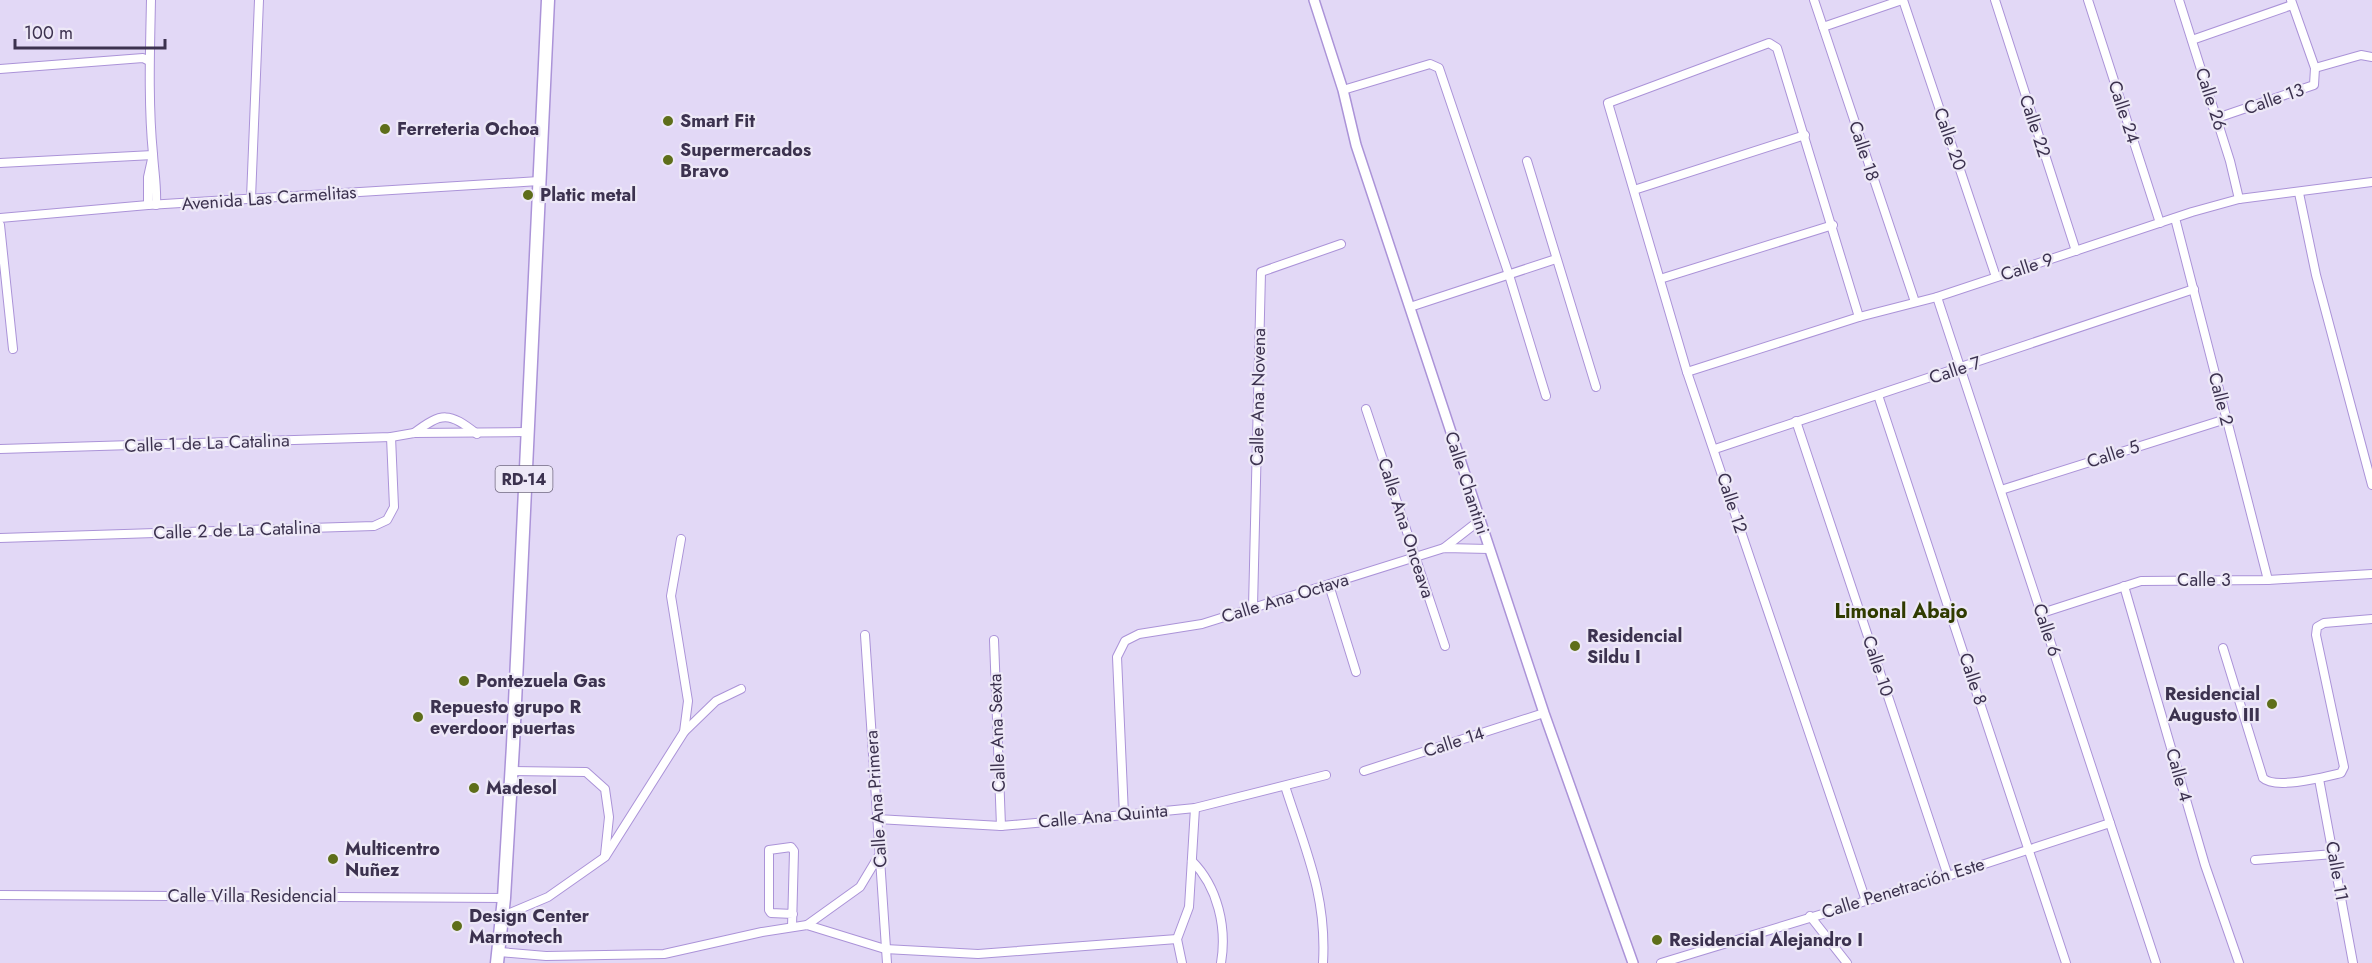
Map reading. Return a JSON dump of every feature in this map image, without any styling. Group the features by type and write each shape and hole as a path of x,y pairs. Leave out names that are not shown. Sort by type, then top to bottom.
{"main road":[{"name":"RD-14","path":"499,959 511,771 548,0"}],"street":[{"path":"151,0 149,61 153,154 157,177 152,205"},
{"path":"251,198 260,0"},
{"name":"Calle Chantini","path":"1314,0 1343,90 1356,145 1489,549 1544,713 1633,963"},
{"name":"Calle 18","path":"1814,0 1915,302"},
{"path":"1823,27 1900,0"},
{"name":"Calle 20","path":"1900,0 1996,277"},
{"name":"Calle 22","path":"1995,0 2076,251"},
{"name":"Calle 24","path":"2088,0 2160,223"},
{"name":"Calle 26","path":"2179,0 2217,118 2239,200"},
{"path":"2192,40 2291,2 2315,68 2370,56"},
{"name":"Calle 12","path":"1805,135 1777,48 1769,43 1608,103 1687,372 1715,449 1866,901"},
{"path":"0,69 143,58 149,61"},
{"path":"1343,90 1430,64 1439,68 1509,275 1546,396"},
{"name":"Calle 13","path":"2217,118 2311,87 2316,79 2315,68"},
{"path":"1634,190 1805,135 1859,317"},
{"path":"0,164 153,154"},
{"path":"1527,161 1596,387"},
{"name":"Avenida Las Carmelitas","path":"0,218 251,198 539,181"},
{"name":"Calle 9","path":"1687,372 1859,317 1937,297 2175,218 2239,200 2372,182"},
{"path":"2299,193 2316,275 2372,485"},
{"name":"Calle 2","path":"2175,218 2268,580"},
{"path":"0,225 12,349"},
{"path":"1660,279 1833,225"},
{"name":"Calle Ana Novena","path":"1253,607 1261,272 1341,244"},
{"path":"1410,307 1556,259"},
{"name":"Calle 7","path":"1715,449 2194,289"},
{"name":"Calle 6","path":"1937,297 2156,963"},
{"name":"Calle 8","path":"1878,395 2066,963"},
{"name":"Calle Ana Onceava","path":"1366,410 1445,646"},
{"path":"414,433 432,419 442,417 460,421 477,434"},
{"name":"Calle 5","path":"2001,490 2226,418"},
{"name":"Calle 10","path":"1796,421 1948,876"},
{"path":"414,433 526,432"},
{"name":"Calle 1 de La Catalina","path":"0,449 391,437 414,433"},
{"name":"Calle 2 de La Catalina","path":"0,537 374,526 387,520 394,507 391,437"},
{"name":"Calle Ana Octava","path":"1444,548 1480,520"},
{"path":"681,539 671,596 688,701 684,732"},
{"name":"Calle Ana Octava","path":"1124,815 1117,657 1125,641 1139,634 1202,624 1444,548 1489,549"},
{"name":"Calle 3","path":"2042,613 2124,586 2155,580 2268,580 2372,574"},
{"path":"1329,585 1356,672"},
{"name":"Calle 4","path":"2124,586 2205,866 2239,963"},
{"path":"2223,648 2263,778 2272,783 2319,779 2341,773 2344,767 2316,635 2317,627 2324,623 2372,619"},
{"name":"Calle Ana Primera","path":"866,635 887,963"},
{"name":"Calle Ana Sexta","path":"994,640 1001,826"},
{"path":"503,916 549,897 605,857 684,732 716,701 741,688"},
{"name":"Calle 14","path":"1364,771 1544,713"},
{"path":"511,771 586,772 605,789 609,817 605,857"},
{"name":"Calle Ana Quinta","path":"877,819 1001,826 1196,808 1326,775"},
{"name":"Calle 11","path":"2319,779 2353,963"},
{"path":"1285,786 1307,848 1319,891 1325,930 1323,963"},
{"path":"1182,963 1177,939 1189,907 1196,808"},
{"name":"Calle Penetración Este","path":"1661,963 1948,876 2110,823"},
{"path":"792,927 793,914 793,848 771,848 769,910 771,913 793,914"},
{"path":"2255,860 2334,854"},
{"path":"807,925 860,886 879,856"},
{"path":"1192,861 1204,873 1221,916 1224,940 1221,963"},
{"name":"Calle Villa Residencial","path":"0,895 504,898"},
{"path":"1810,916 1847,963"},
{"path":"499,959 664,954 807,925 885,949 978,954 1177,939"}],"place":[{"name":"Smart Fit","path":"668,121"},
{"name":"Ferreteria Ochoa","path":"385,129"},
{"name":"Supermercados Bravo","path":"668,160"},
{"name":"Platic metal","path":"528,195"},
{"name":"Residencial Sildu I","path":"1575,646"},
{"name":"Pontezuela Gas","path":"464,681"},
{"name":"Residencial Augusto III","path":"2272,704"},
{"name":"Repuesto grupo R everdoor puertas","path":"418,717"},
{"name":"Madesol","path":"474,788"},
{"name":"Multicentro Nuñez","path":"333,859"},
{"name":"Design Center Marmotech","path":"457,926"},
{"name":"Residencial Alejandro I","path":"1657,940"}],"district":[{"name":"Limonal Abajo","path":"1901,611"}]}
